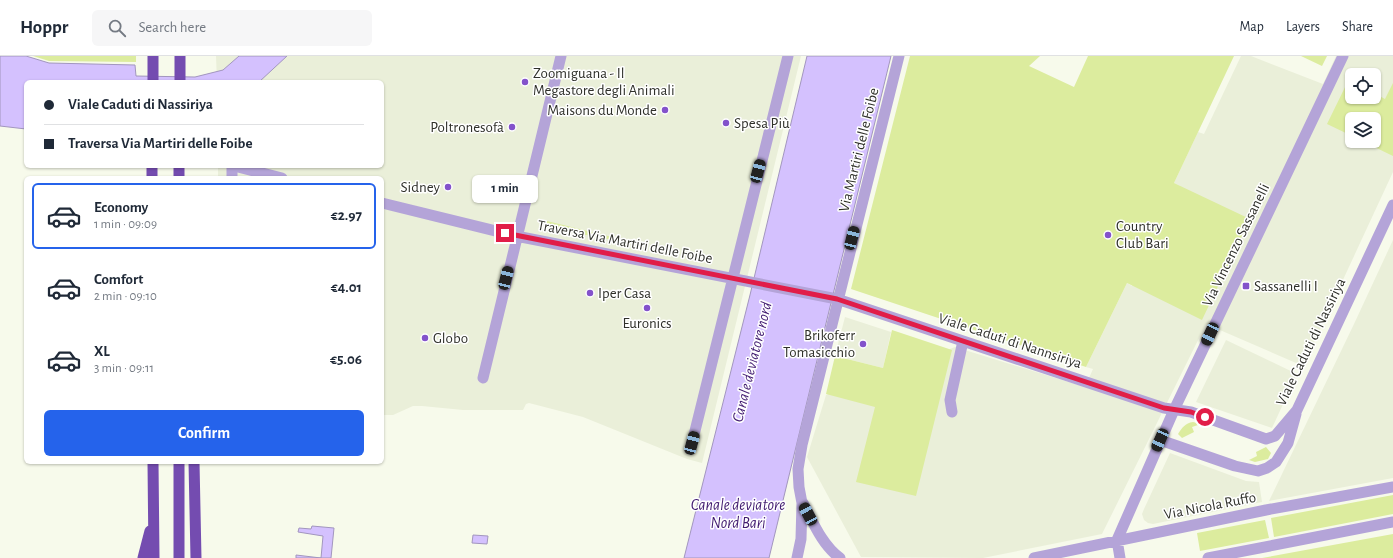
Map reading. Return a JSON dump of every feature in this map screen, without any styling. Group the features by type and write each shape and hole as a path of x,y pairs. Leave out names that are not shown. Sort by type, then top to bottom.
{"highway":[{"path":"153,56 153,80"},
{"path":"180,56 180,80"},
{"path":"153,464 154,558"},
{"path":"179,464 179,558"},
{"path":"194,464 196,558"},
{"path":"143,558 154,513"}],"street":[{"path":"483,378 516,236 561,56"},
{"path":"692,443 788,56"},
{"name":"Via Martiri delle Foibe","path":"802,502 798,469 802,445 837,299 899,56"},
{"name":"Via Vincenzo Sassanelli","path":"1116,540 1174,410 1343,56"},
{"path":"241,168 274,176"},
{"name":"Traversa Via Martiri delle Foibe","path":"384,203 516,236 837,299"},
{"name":"Viale Caduti di Nassiriya","path":"1174,410 1191,412 1266,439 1275,436 1297,410 1393,205"},
{"name":"Viale Caduti di Nannsiriya","path":"837,299 1164,408 1174,410"},
{"path":"952,412 950,400 963,341"},
{"path":"1160,440 1235,466 1258,471 1267,468 1276,462 1288,443 1297,410"},
{"name":"Via Nicola Ruffo","path":"1034,558 1116,540 1393,487"},
{"path":"802,502 821,536 835,556"},
{"path":"797,558 801,539 802,502"},
{"path":"1208,558 1393,522"},
{"path":"1116,540 1120,558"}],"shaded area":[{"path":"216,56 801,56 702,463 687,459 583,417 529,403 526,404 523,410 463,410 413,406 393,415 384,415 384,176 218,176 218,168 384,168 384,80 217,80"},
{"path":"1241,56 1251,56 1323,84 1336,56 1393,56 1393,172 1303,366 1206,324 1102,534 983,558 861,557 807,457 826,395 955,347 1085,387 1093,369 1086,367 1127,283 1132,286 1180,186 1174,183 1198,132 1204,134"},
{"path":"1393,240 1393,478 1269,501 1354,324"},
{"name":"Brikoferr Tomasicchio","path":"845,317 891,332 883,368 835,356"},
{"path":"1226,340 1297,374 1272,428 1196,402"},
{"path":"1170,453 1246,481 1259,482 1262,502 1153,524 1148,523 1144,520 1142,514"}],"green space":[{"path":"33,56 136,56 136,62 49,61"},
{"path":"910,56 1040,56 1029,66 1074,87 1088,56 1234,56 1174,183 1250,219 1202,320 1127,283 1086,367 851,289"},
{"path":"1301,56 1327,56 1322,66"},
{"path":"1393,83 1393,156 1376,148 1381,148 1381,112 1345,112 1345,133 1327,124 1345,87 1345,104 1381,104 1381,97 1385,99"},
{"path":"547,221 624,240 623,242 545,227"},
{"path":"892,330 952,350 916,496 856,482 875,407 826,394 835,356 883,368"},
{"path":"1193,422 1201,424 1192,427 1194,432 1182,438 1178,434 1179,432 1186,425"},
{"path":"1266,447 1271,453 1268,459 1255,462 1249,460 1257,456 1256,452"},
{"path":"1393,495 1393,514 1274,537 1271,518"},
{"path":"1265,520 1269,538 1200,551 1197,533"},
{"path":"1393,534 1393,558 1262,558"}],"water":[{"path":"0,56 26,56 49,63 135,65 136,76 195,77 223,70 239,56 287,56 261,80 24,80 24,129 0,126"},
{"name":"Canale deviatore Nord Bari","path":"807,56 891,56 769,558 684,558 750,295"},
{"path":"312,526 334,528 331,558 321,558 323,536 298,532 299,528 311,529"},
{"path":"473,535 488,536 487,544 472,543"},
{"path":"296,555 321,558 296,558"}],"place":[{"name":"Zoomiguana - Il Megastore degli Animali","path":"525,82"},
{"name":"Maisons du Monde","path":"665,110"},
{"name":"Spesa Più","path":"726,123"},
{"name":"Poltronesofà","path":"512,127"},
{"name":"Sidney","path":"448,187"},
{"name":"Country Club Bari","path":"1108,235"},
{"name":"Sassanelli I","path":"1246,286"},
{"name":"Iper Casa","path":"590,293"},
{"name":"Euronics","path":"647,308"},
{"name":"Globo","path":"425,338"},
{"name":"Brikoferr Tomasicchio","path":"863,344"}],"route":[{"path":"505,233 548,243 733,279 746,280 837,299 1164,408 1191,412 1205,417"}],"water label":[{"name":"Canale deviatore nord","path":"752,362"}]}
